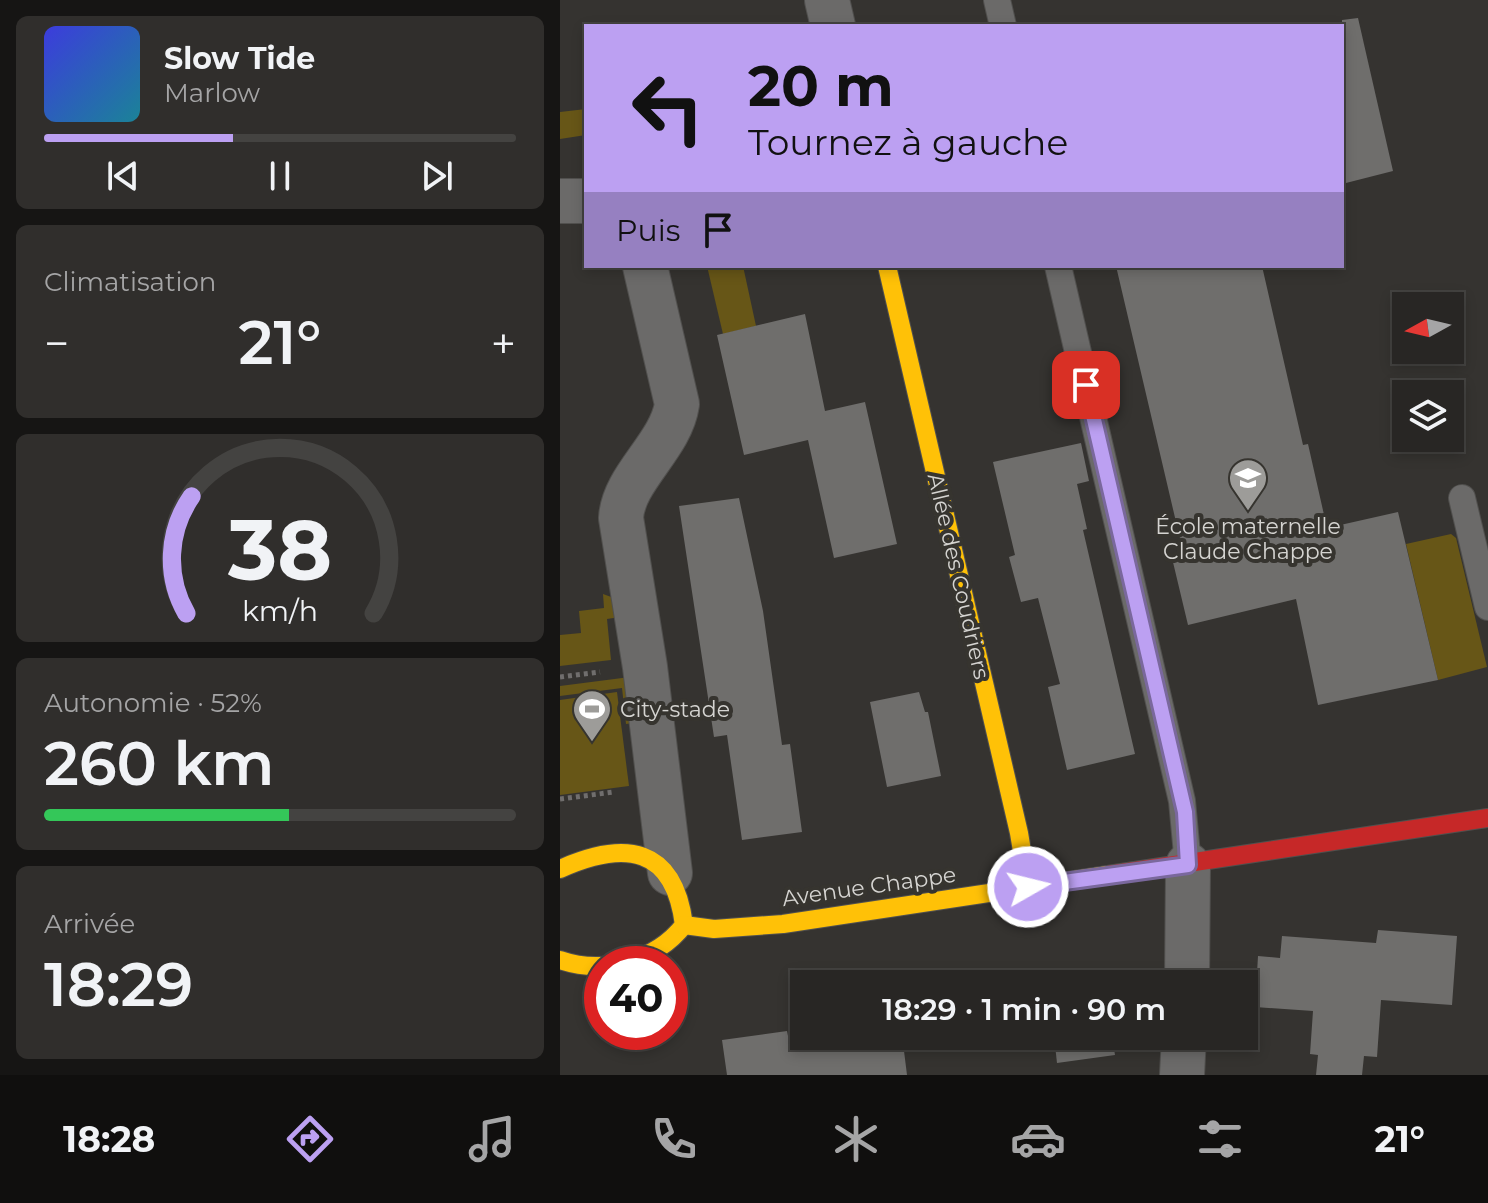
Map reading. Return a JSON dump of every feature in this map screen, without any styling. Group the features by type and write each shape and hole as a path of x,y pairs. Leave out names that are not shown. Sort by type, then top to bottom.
{"street":[{"path":"827,0 833,24"},
{"path":"560,201 584,201"},
{"path":"560,960 576,972 650,954 673,939 684,925 684,907 670,873 645,667 616,567 621,509 675,421 677,404 645,268"},
{"name":"Allée des Coudriers","path":"887,268 1019,833 1028,887"},
{"name":"Avenue Chappe","path":"684,925 714,929 783,924 1488,818"},
{"path":"560,869 574,862 637,852 652,856 670,873"},
{"path":"1187,970 1188,865"},
{"path":"1182,1075 1183,1050"}],"lane":[{"path":"997,0 1003,24"},
{"path":"1058,268 1185,812 1188,865"},
{"path":"1462,498 1488,607"}],"path":[{"path":"560,799 619,791"}],"shaded area":[{"path":"584,109 584,135 560,139 560,112"},
{"path":"707,268 743,268 756,326 723,334"},
{"path":"1451,534 1456,538 1487,667 1438,680 1406,544"},
{"path":"603,594 614,598 620,617 607,619 611,660 560,666 560,635 581,633 579,611 604,608"},
{"path":"630,677 633,723 626,724 622,688 560,696 560,686"},
{"name":"City-stade","path":"617,692 629,786 560,795 560,700"}],"building":[{"path":"1358,18 1393,171 1344,183 1344,24 1342,20"},
{"path":"1116,268 1262,268 1303,445 1308,444 1327,528 1398,512 1438,680 1318,705 1296,599 1188,625 1172,558 1184,556"},
{"path":"805,314 825,411 865,402 897,544 834,558 808,440 744,455 717,335"},
{"path":"1081,443 1089,481 1077,484 1087,529 1083,530 1135,754 1067,770 1048,687 1060,684 1038,598 1021,602 1009,557 1015,555 993,462"},
{"path":"739,498 763,611 782,745 790,744 802,832 742,840 727,735 714,737 679,506"},
{"path":"919,692 925,712 928,712 941,776 887,787 870,702"},
{"path":"1378,930 1457,936 1452,1005 1381,1000 1377,1057 1364,1056 1362,1075 1316,1075 1318,1055 1310,1054 1313,1011 1258,1007 1258,956 1280,958 1282,936 1376,943"},
{"path":"787,1031 790,1050 911,1050 904,1051 907,1075 727,1075 722,1040"},
{"path":"1056,1050 1114,1050 1115,1055 1057,1063"}],"traffic: slow":[{"path":"887,268 1019,833 1028,887"},
{"path":"560,869 605,854 643,856 658,865 670,879 684,925 659,948 628,962 594,966 560,960"},
{"path":"684,925 714,929 783,924 1108,875"}],"traffic: jam":[{"path":"1108,875 1488,818"}],"place":[{"name":"École maternelle Claude Chappe","path":"1248,512"},
{"name":"City-stade","path":"592,743"}],"route":[{"path":"1028,887 1188,865 1185,812 1086,385"}]}
